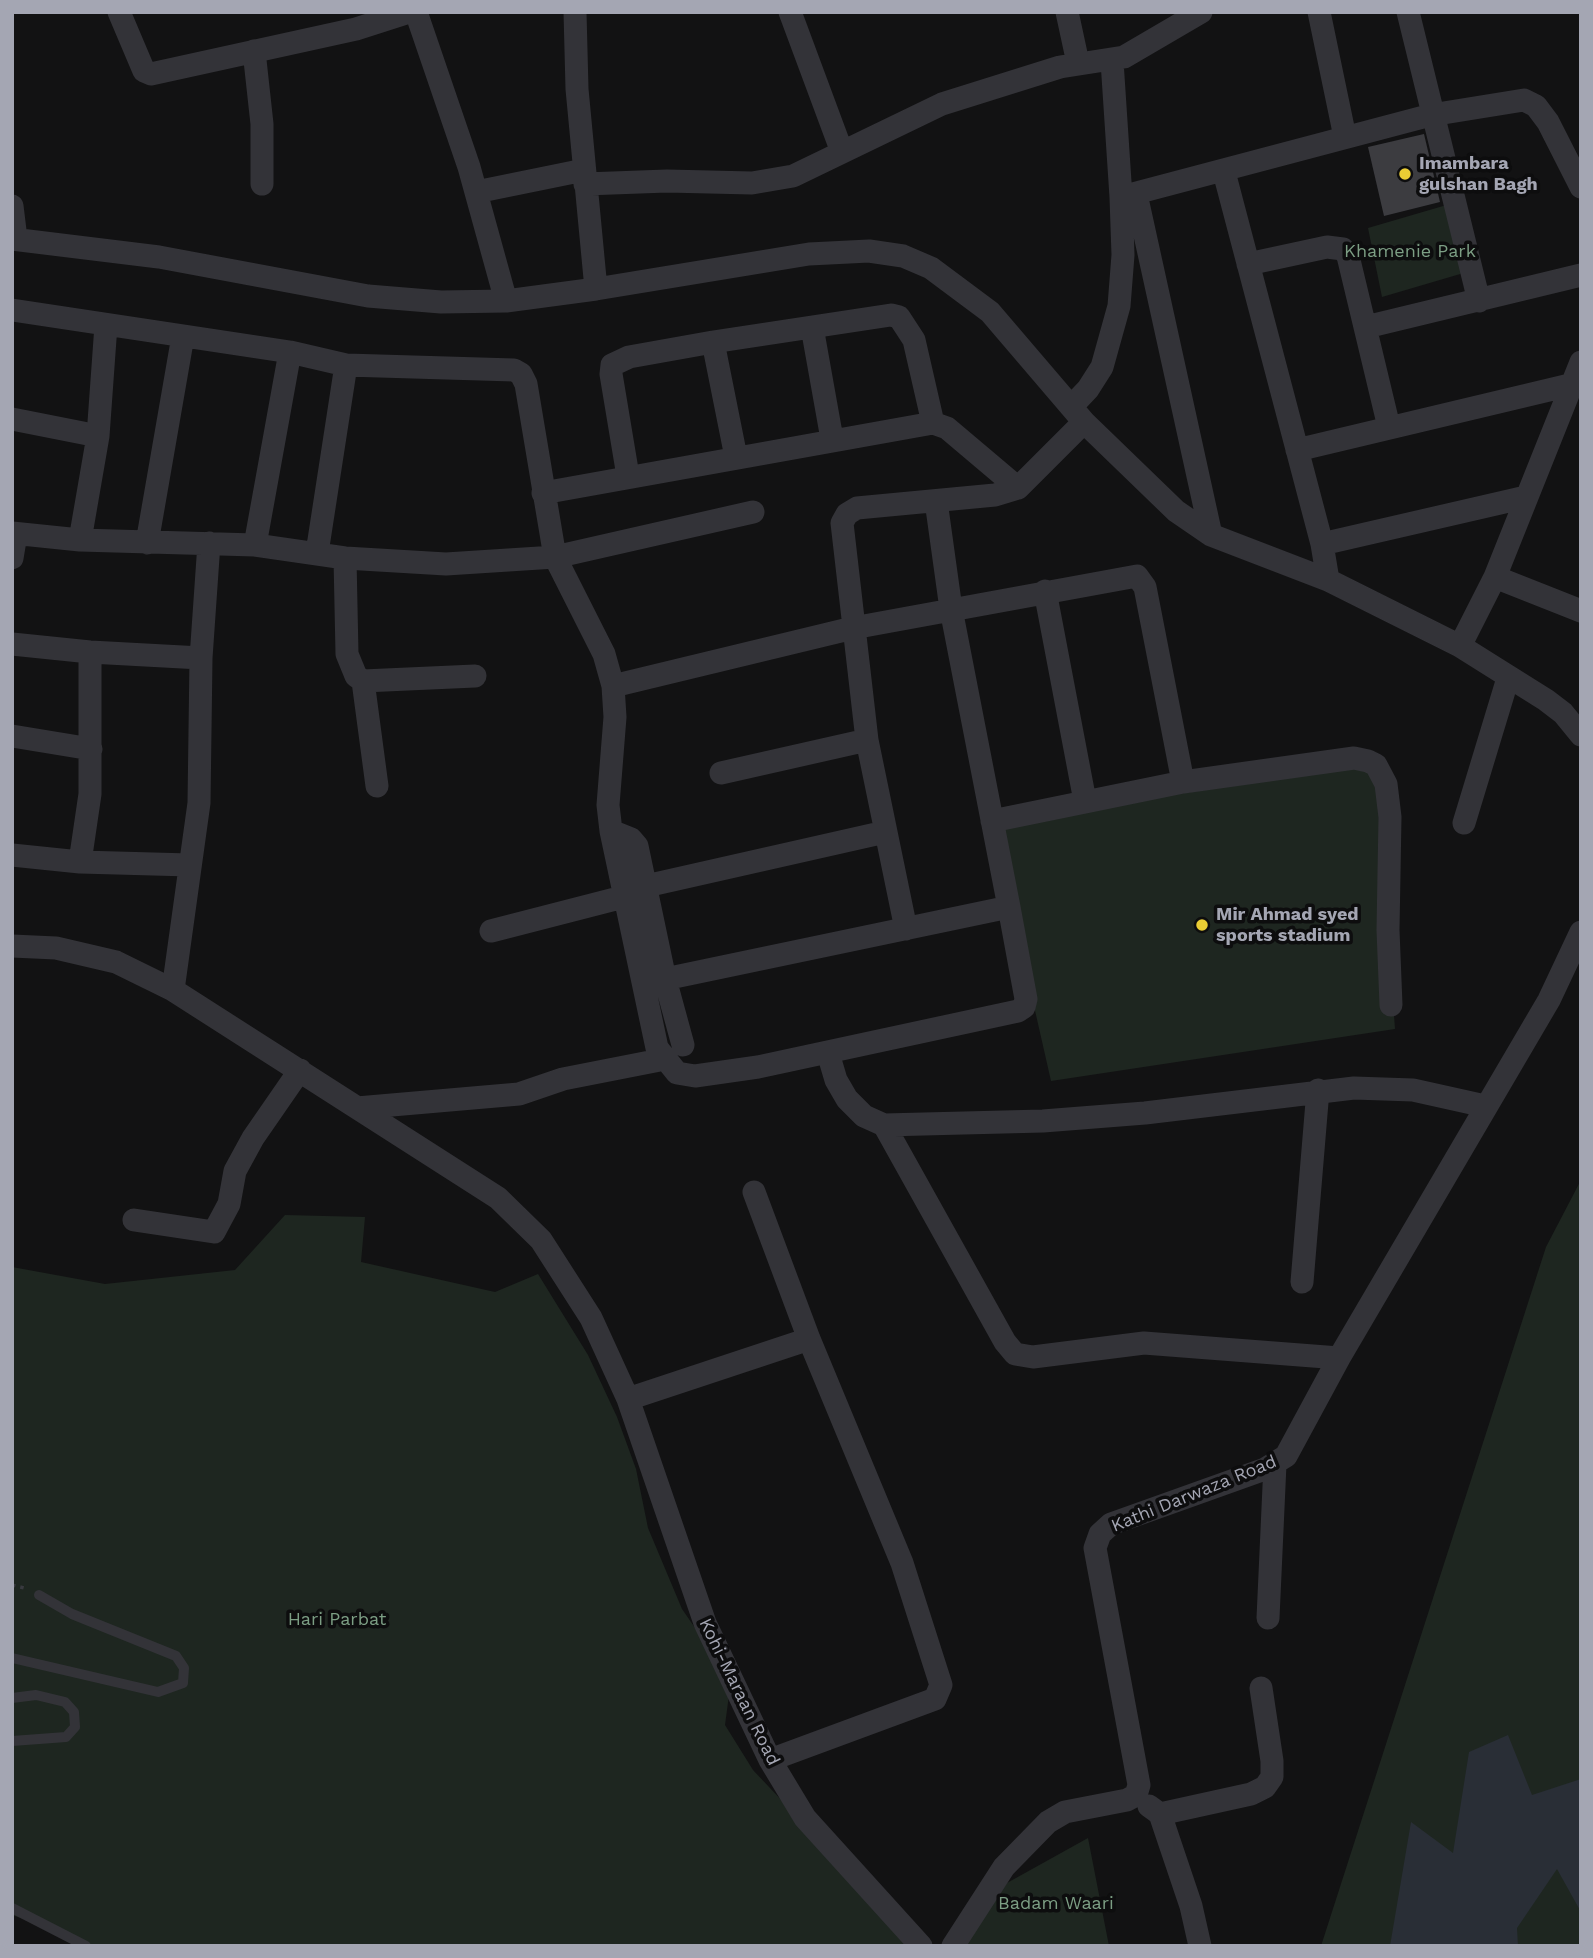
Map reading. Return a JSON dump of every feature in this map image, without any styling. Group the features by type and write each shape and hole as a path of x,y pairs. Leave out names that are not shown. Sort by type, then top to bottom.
{"street":[{"path":"119,12 147,74 254,51 398,14"},
{"path":"416,12 476,192 506,301"},
{"path":"575,12 576,77 596,289"},
{"path":"790,12 842,152"},
{"path":"1067,12 1078,63"},
{"path":"476,192 585,177 771,181 793,176 942,104 1078,63 1112,61 1137,52 1201,12"},
{"path":"1319,12 1345,137"},
{"path":"1408,12 1431,115 1479,301"},
{"path":"254,51 262,124 262,184"},
{"path":"1112,61 1129,195 1212,535"},
{"path":"1129,195 1431,115 1524,100 1536,106 1570,160 1581,187"},
{"path":"1224,172 1322,544 1328,580"},
{"path":"906,929 867,740 842,523 847,514 857,508 872,505 995,495 1018,488 1078,414 1088,389 1102,367 1119,306 1129,195"},
{"path":"12,206 14,239 159,257 368,296 440,302 506,301 809,254 869,251 903,256 931,268 990,312 1078,414 1176,511 1212,535 1328,580 1460,646 1554,706 1581,735"},
{"path":"1248,264 1327,247 1343,249 1348,256 1389,427"},
{"path":"1366,327 1581,275"},
{"path":"12,310 290,352 346,365 514,370 521,374 526,384 555,557 592,629 613,686 615,717 608,805 611,831 657,1048 674,1052"},
{"path":"628,476 611,374 612,365 629,356 891,315 899,317 914,340 933,423"},
{"path":"80,540 97,436 106,325"},
{"path":"812,327 832,439"},
{"path":"147,543 183,336"},
{"path":"713,342 736,457"},
{"path":"255,545 290,352"},
{"path":"317,553 346,365"},
{"path":"1297,450 1389,427 1577,373"},
{"path":"1460,646 1495,577 1577,373"},
{"path":"12,419 97,436"},
{"path":"543,493 933,423 947,428 1018,488"},
{"path":"1322,544 1526,497"},
{"path":"611,831 634,841 665,979 677,1073 695,1076 828,1053 1018,1011 1024,1007 1026,999 951,608 936,501"},
{"path":"12,558 14,534 80,540 255,545 345,558 446,564 555,557 753,512"},
{"path":"173,990 199,803 201,658 209,543"},
{"path":"345,558 347,654 352,670 363,681 377,786"},
{"path":"613,686 853,628 1130,575 1142,580 1183,782"},
{"path":"1495,577 1581,611"},
{"path":"1045,591 1086,802"},
{"path":"12,644 90,652 201,658"},
{"path":"80,862 90,794 90,652"},
{"path":"363,681 475,676"},
{"path":"1464,823 1508,678"},
{"path":"12,736 91,749"},
{"path":"721,773 867,740"},
{"path":"992,821 1183,782 1354,758 1376,765 1385,783 1390,817 1388,930 1391,1005"},
{"path":"646,886 885,832"},
{"path":"12,855 80,862 190,865"},
{"path":"491,931 623,897"},
{"path":"665,979 1009,907"},
{"name":"Kathi Darwaza Road","path":"1136,1795 1139,1786 1095,1548 1100,1534 1111,1524 1275,1464 1286,1456 1296,1442 1339,1357 1549,1000 1581,932"},
{"name":"Kohi-Maraan Road","path":"12,946 56,948 116,962 173,990 498,1198 541,1240 591,1318 628,1399 705,1623 771,1760 805,1818 921,1946"},
{"path":"357,1108 519,1094 563,1079 674,1052"},
{"path":"828,1053 836,1080 847,1099 864,1116 884,1125 1043,1121 1107,1116 1318,1090 1413,1090 1485,1106"},
{"path":"135,1220 214,1232 229,1204 241,1160 300,1070"},
{"path":"1301,1282 1318,1090"},
{"path":"884,1125 1005,1342 1016,1354 1032,1357 1144,1343 1339,1357"},
{"path":"754,1192 809,1339 902,1563 941,1685 935,1699 771,1760"},
{"path":"628,1399 809,1339"},
{"path":"1268,1618 1275,1464"},
{"path":"1160,1814 1251,1794 1265,1787 1272,1777 1272,1761 1261,1688"},
{"path":"953,1946 997,1877 1048,1822 1065,1812 1127,1800 1136,1795 1160,1814 1191,1906 1200,1946"}],"lane":[{"path":"12,1658 158,1692 183,1683 184,1668 176,1656 72,1614 39,1595"},
{"path":"12,1698 36,1695 65,1702 74,1712 75,1727 66,1737 12,1741"},
{"path":"12,1908 86,1946"}],"green space":[{"name":"Khamenie Park","path":"1450,204 1467,272 1382,297 1368,228"},
{"name":"Mir Ahmad syed sports stadium","path":"1376,765 1395,1029 1051,1081 992,821"},
{"path":"1581,1180 1581,1946 1321,1946 1546,1247"},
{"name":"Hari Parbat","path":"285,1215 365,1217 361,1262 495,1292 538,1274 588,1355 617,1417 636,1469 648,1528 682,1609 731,1680 725,1725 753,1770 919,1946 81,1946 55,1930 12,1915 12,1267 105,1284 235,1270"},
{"name":"Badam Waari","path":"1088,1838 1109,1946 959,1946 1007,1883"}],"shaded area":[{"path":"1508,1735 1532,1795 1581,1779 1581,1912 1557,1869 1517,1928 1518,1946 1390,1946 1411,1822 1453,1853 1469,1752"}],"building":[{"name":"Imambara gulshan Bagh","path":"1424,134 1440,202 1384,216 1368,147"}],"place":[{"name":"Imambara gulshan Bagh","path":"1405,174"},
{"name":"Mir Ahmad syed sports stadium","path":"1202,925"}]}
